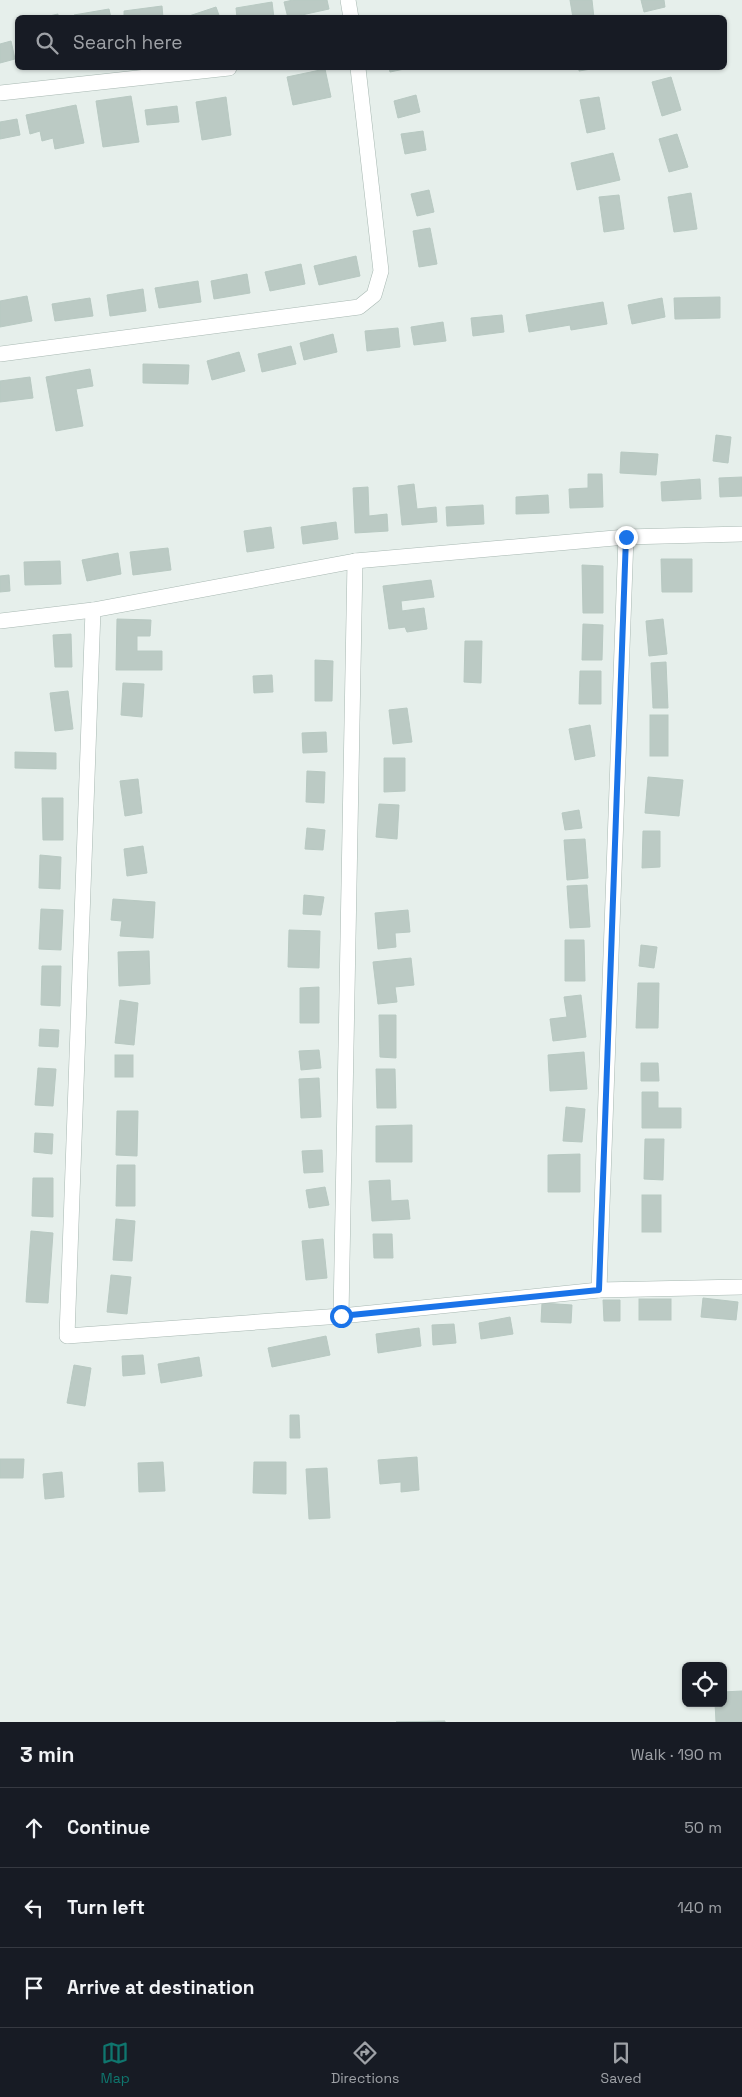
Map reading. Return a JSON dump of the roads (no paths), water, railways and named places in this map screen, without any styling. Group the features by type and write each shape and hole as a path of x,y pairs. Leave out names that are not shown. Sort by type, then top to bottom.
{"street":[{"path":"348,0 350,15"},
{"path":"0,93 211,70"},
{"path":"0,354 359,307 374,295 381,271 358,70"},
{"path":"0,620 93,610 355,561 626,537 742,534"},
{"path":"599,1290 626,537"},
{"path":"341,1316 355,561"},
{"path":"93,610 67,1336 341,1316 599,1290 742,1287"}]}
